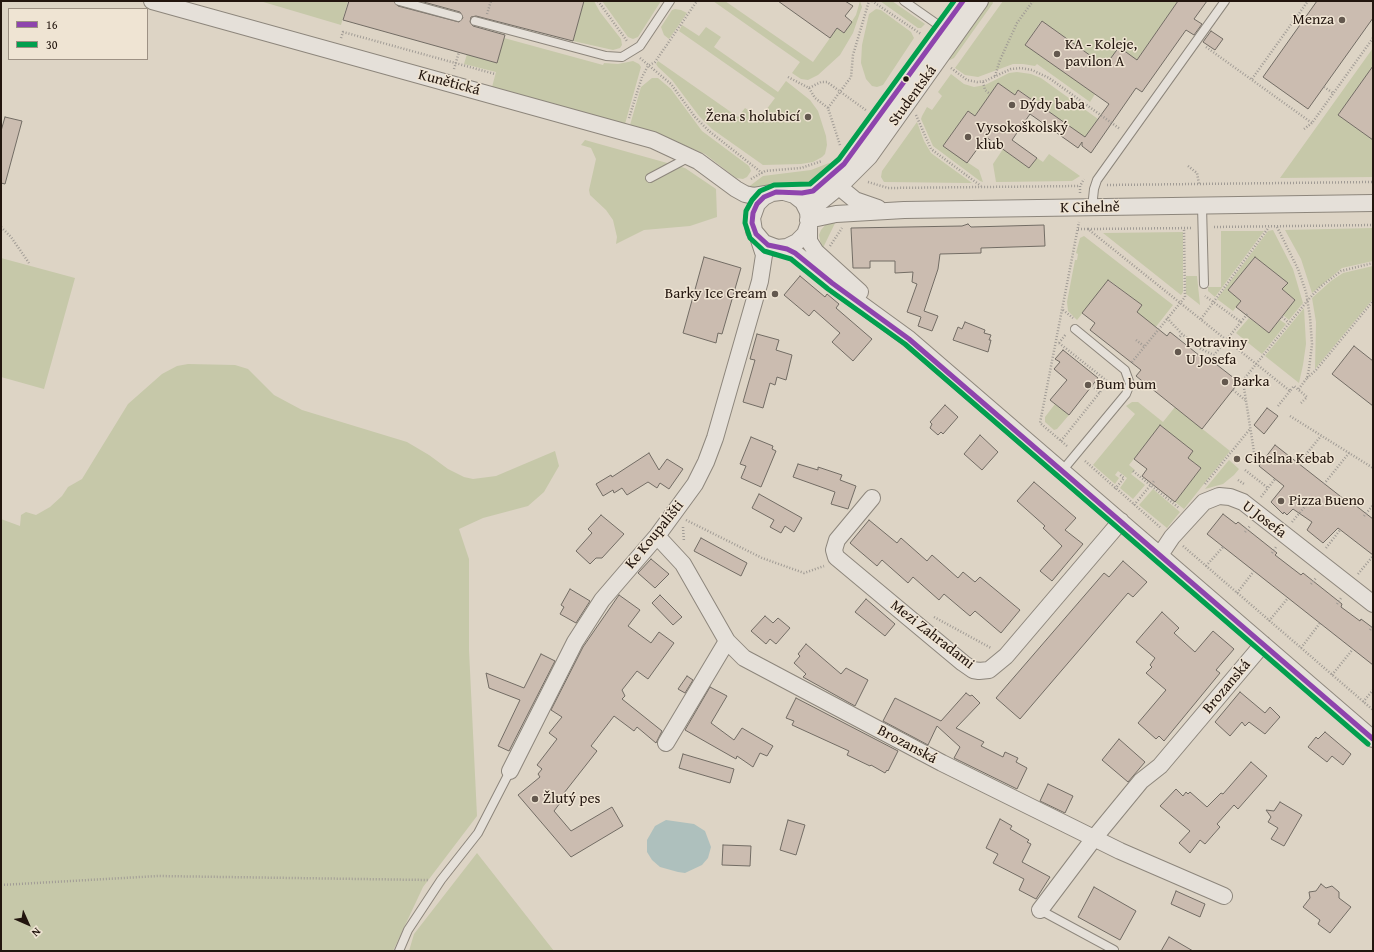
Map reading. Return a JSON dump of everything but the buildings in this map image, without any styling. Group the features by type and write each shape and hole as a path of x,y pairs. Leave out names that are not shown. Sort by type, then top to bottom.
{"street":[{"name":"Kunětická","path":"152,1 654,140 692,158 736,189 746,200 756,232"},
{"name":"Studentská","path":"949,33 963,1"},
{"name":"Studentská","path":"833,184 844,164 949,33 980,1"},
{"name":"Kunětická","path":"736,189 754,196 778,192 806,193 833,184"},
{"path":"780,248 793,245 802,238 808,219 833,184 861,203 877,208 904,210"},
{"path":"909,338 832,283 801,257 790,250 768,246 756,232 752,218 755,208 760,200 778,192 799,198 808,219 810,241 820,257 880,308 909,338 1373,738"},
{"name":"K Cihelně","path":"808,219 850,212 904,210 1373,203"},
{"name":"Ke Koupališti","path":"510,771 575,642 602,600 656,536 695,484 706,462 716,438 760,281 764,255 756,232"},
{"name":"Ke Koupališti","path":"760,281 780,248"},
{"name":"U Josefa","path":"1160,555 1172,537 1204,502 1219,496 1236,498 1373,604"},
{"path":"839,561 834,554 835,544 872,498"},
{"name":"Mezi Zahradami","path":"839,561 963,663 973,670 983,672 995,666 1006,656 1120,521"},
{"name":"Brozanská","path":"656,536 683,564 727,641 744,658 942,763 1095,837 1120,851 1224,896"},
{"path":"666,743 727,641"},
{"name":"Brozanská","path":"1040,910 1095,837 1141,781 1160,766 1263,644"}],"lane":[{"path":"399,1 458,17"},
{"path":"475,21 606,56 622,57 634,50 650,32 670,1"},
{"path":"904,1 949,33"},
{"path":"1092,208 1094,186 1225,1"},
{"path":"650,178 682,161 692,158"},
{"path":"1202,206 1204,284"},
{"path":"1062,471 1126,394 1130,384 1125,370 1074,329"},
{"path":"399,951 408,930 441,880 478,833 510,771"},
{"path":"1040,910 1114,950"}],"path":[{"path":"598,1 634,50 648,66 671,84 696,117 709,131 762,173"},
{"path":"631,113 642,77 648,66 655,62 697,1"},
{"path":"828,108 851,77 853,55 869,1"},
{"path":"872,1 922,35"},
{"path":"996,76 1000,60 1017,23 1033,1"},
{"path":"1252,80 1308,1"},
{"path":"337,52 343,32 495,74"},
{"path":"1304,129 1312,123 1373,38"},
{"path":"1197,40 1312,123"},
{"path":"954,71 970,81 983,82 1016,68 1036,71 1049,78 1129,136"},
{"path":"788,77 809,88 815,98 828,108 841,149"},
{"path":"809,88 821,82 827,82 868,111"},
{"path":"983,82 985,90 990,94"},
{"path":"1324,87 1333,93"},
{"path":"916,115 931,149 982,187"},
{"path":"736,189 762,173 800,168 828,158"},
{"path":"1188,166 1197,173 1198,184"},
{"path":"868,182 888,188 1373,182"},
{"path":"820,257 847,221 850,212"},
{"path":"1080,218 1040,423 1373,710"},
{"path":"1078,229 1373,224"},
{"path":"1200,319 1270,226"},
{"path":"1276,226 1298,269 1308,300 1312,344 1307,378"},
{"path":"1,227 11,237 28,263"},
{"path":"1180,303 1185,297 1184,228"},
{"path":"1088,229 1290,391"},
{"path":"1255,458 1244,379 1308,300 1326,283 1342,271 1373,263"},
{"path":"1204,284 1204,294 1240,322"},
{"path":"1298,390 1373,301"},
{"path":"1167,318 1182,334 1201,349 1214,355 1248,313"},
{"path":"1282,318 1289,323"},
{"path":"1178,339 1182,334"},
{"path":"1136,340 1144,346"},
{"path":"1061,441 1108,382"},
{"path":"1092,386 1100,393"},
{"path":"1278,406 1294,386 1307,397 1302,403"},
{"path":"1233,390 1246,401"},
{"path":"1290,416 1373,468"},
{"path":"1205,485 1250,429"},
{"path":"1298,464 1321,436"},
{"path":"1324,484 1349,453"},
{"path":"1245,470 1268,488"},
{"path":"1133,471 1184,512"},
{"path":"1115,489 1124,478 1119,474"},
{"path":"1260,498 1275,479"},
{"path":"1134,505 1154,481"},
{"path":"1292,522 1307,504"},
{"path":"1364,516 1373,505"},
{"path":"684,545 684,518 762,558 804,573 839,561"},
{"path":"1325,549 1340,530"},
{"path":"1206,566 1223,547"},
{"path":"1358,574 1373,556"},
{"path":"1237,593 1254,571"},
{"path":"1270,621 1288,598"},
{"path":"1301,648 1320,623"},
{"path":"1370,630 1373,625"},
{"path":"1332,674 1353,649"},
{"path":"1363,702 1373,690"},
{"path":"1,885 158,876 441,880"}],"green space":[{"path":"260,1 348,1 341,25"},
{"path":"584,1 594,1 600,12 621,39 622,45 620,48 613,50 573,41"},
{"path":"602,1 661,1 638,37 633,39 628,37"},
{"path":"713,1 725,1 813,62 837,28 844,33 856,15 860,1 862,7 853,33 840,55 818,75 808,80 801,79 792,73 800,62"},
{"path":"880,1 892,1 925,24 921,28 918,28"},
{"path":"986,1 992,1 993,3 954,58 950,60 945,58"},
{"path":"1003,1 1178,1 1137,60 1105,66 1041,21 1025,45 1095,94 1090,102 1037,64 1035,66 1013,64 978,77 965,75 955,68"},
{"path":"675,9 687,13 669,39 664,35 661,27 672,10"},
{"path":"876,9 881,10 911,32 914,38 883,85 877,87 872,86 866,79 861,63 862,45 869,14"},
{"path":"682,25 699,36 706,27 721,37 714,47 778,92 786,81 810,100 818,111 826,136 827,145 825,154 813,162 801,164 763,165 712,129 699,116 672,80 658,67 656,64 658,61 738,117 745,108 760,118 775,98 679,31"},
{"path":"504,38 603,65 604,63 618,64 633,61 639,64 641,67 625,124 492,87 496,72 464,64 467,54 497,63"},
{"path":"1373,48 1373,66 1338,115 1373,140 1373,177 1280,178"},
{"path":"1017,72 1031,74 1041,78 1098,119 1085,138 1019,90 1015,95 998,83 975,116 968,111 943,146 979,170 983,182 933,146 921,119 927,107 932,110 942,96 938,92 951,74 964,84 974,87 985,85 1009,73"},
{"path":"652,78 658,78 671,89 702,131 749,166 751,171 747,177 743,179 736,178 705,154 650,131 630,125 641,87"},
{"path":"917,122 924,141 931,153 972,183 884,182 881,177 882,171"},
{"path":"585,140 685,168 716,189 717,217 690,226 644,230 616,244 617,237 613,220 606,210 590,195 589,190 596,159 591,148 581,145"},
{"path":"1003,149 1029,168 1037,158 1043,162 1049,154 1080,176 1072,181 996,182 993,164"},
{"path":"829,163 833,164 810,186 773,185 759,190 747,188 763,176 811,170"},
{"path":"837,219 822,250 819,235 821,230 827,223"},
{"path":"1373,228 1373,261 1342,268 1312,293 1301,259 1285,230"},
{"path":"1273,230 1293,269 1303,303 1289,320 1283,315 1295,300 1282,289 1287,283 1255,257 1228,290 1241,301 1233,311 1217,299 1268,231"},
{"path":"1221,231 1264,231 1215,297 1208,291 1208,287 1221,287"},
{"path":"1183,232 1183,292 1181,295 1103,233"},
{"path":"1084,236 1173,305 1144,342 1137,312 1142,305 1109,280 1077,320 1068,311 1067,302 1075,260 1077,260 1078,254 1076,253 1080,238"},
{"path":"1,258 75,278 44,389 1,377"},
{"path":"1373,266 1373,299 1315,369 1316,322 1312,298 1331,281 1343,273"},
{"path":"1186,276 1197,276 1200,305 1186,294"},
{"path":"1304,308 1306,344 1299,383 1265,356"},
{"path":"1249,318 1269,333 1280,320 1286,324 1262,354 1236,333"},
{"path":"188,364 235,365 248,369 274,395 302,410 407,442 429,455 448,469 464,477 473,479 496,476 555,451 559,466 544,492 528,506 483,518 459,529 469,559 469,650 477,816 423,887 393,951 1,951 1,519 20,526 21,515 26,512 36,515 50,507 62,496 68,487 82,479 128,404 162,374 177,366"},
{"path":"1132,402 1138,402 1163,422 1175,407 1230,451 1184,509 1175,502 1201,468 1188,458 1193,451 1160,426 1129,465 1135,470 1131,474 1145,485 1133,499 1120,488 1127,478 1118,471 1115,475 1119,478 1115,484 1093,465 1135,414 1126,406"},
{"path":"1055,404 1069,415 1057,429 1054,430 1045,422 1045,417"},
{"path":"1229,460 1239,469 1223,484 1205,489"},
{"path":"1153,489 1180,512 1167,528 1139,505"},
{"path":"477,853 554,951 409,951 414,934"}],"shaded area":[{"path":"666,820 694,824 705,831 711,847 708,858 702,865 685,873 660,867 652,860 647,852 647,840 655,826"}],"transit line":[{"name":"30","path":"954,1 839,159 810,184 774,185 760,191 752,200 746,211 745,223 750,238 764,251 791,259 828,289 905,344 1368,744"},
{"name":"16","path":"963,1 844,164 813,191 802,193 776,192 764,197 757,204 753,213 752,223 756,234 768,245 787,249 795,253 832,283 909,339 1373,739"}],"place":[{"name":"Menza","path":"1342,20"},
{"name":"KA - Koleje, pavilon A","path":"1057,54"},
{"name":"Dýdy baba","path":"1012,105"},
{"name":"Žena s holubicí","path":"808,117"},
{"name":"Vysokoškolský klub","path":"968,137"},
{"name":"Barky Ice Cream","path":"775,294"},
{"name":"Potraviny U Josefa","path":"1178,352"},
{"name":"Barka","path":"1225,382"},
{"name":"Bum bum","path":"1088,385"},
{"name":"Cihelna Kebab","path":"1237,459"},
{"name":"Pizza Bueno","path":"1281,501"},
{"name":"Žlutý pes","path":"535,799"}]}
